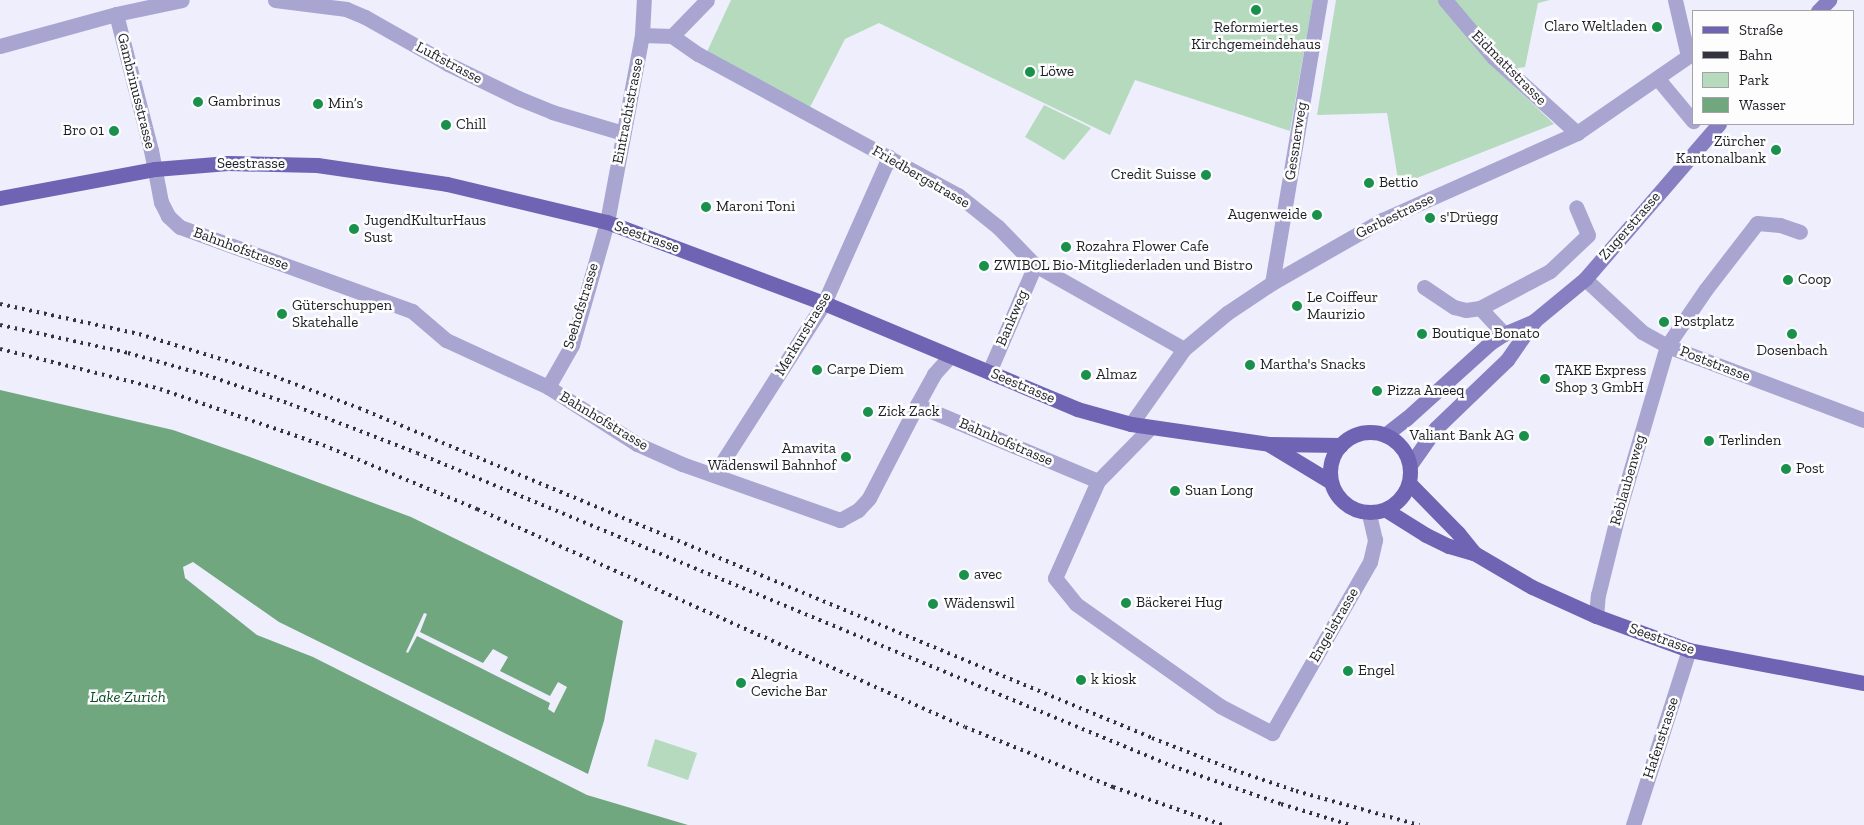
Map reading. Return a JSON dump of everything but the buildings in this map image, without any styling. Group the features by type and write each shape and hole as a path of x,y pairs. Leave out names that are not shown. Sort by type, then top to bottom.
{"main road":[{"name":"Zugerstrasse","path":"1410,465 1436,428 1507,360 1534,321 1584,279 1718,125"},
{"name":"Seestrasse","path":"0,198 155,169 228,163 317,164 447,184 607,222 824,303 1077,409 1131,424 1269,444 1341,445"},
{"name":"Zugerstrasse","path":"1385,435 1407,418 1490,343 1504,334 1534,321"},
{"path":"1366,432 1385,435 1398,444 1410,465 1409,483 1400,499 1386,510 1369,513 1349,507 1340,500 1331,482 1331,462 1341,445 1348,439 1366,432"},
{"name":"Seestrasse","path":"1269,444 1331,482"},
{"name":"Seestrasse","path":"1409,483 1458,532 1474,552"},
{"name":"Seestrasse","path":"1386,510 1449,546 1474,552 1532,587 1596,616 1689,650 1864,683"}],"street":[{"path":"0,46 116,14 182,0"},
{"name":"Luftstrasse","path":"275,0 352,12 448,64 518,98 552,112 624,133"},
{"name":"Eintrachtstrasse","path":"607,222 642,34 644,0"},
{"path":"642,34 672,36 708,0"},
{"name":"Gessnerweg","path":"1272,283 1320,0"},
{"name":"Eidmattstrasse","path":"1445,0 1494,58 1577,133"},
{"path":"1675,0 1691,54"},
{"name":"Gambrinusstrasse","path":"116,14 155,169"},
{"name":"Friedbergstrasse","path":"672,36 698,54 958,195 998,227 1035,265 1184,349"},
{"name":"Gerbestrasse","path":"1131,424 1184,349 1226,313 1272,283 1382,220 1577,133 1658,79 1691,54"},
{"path":"1658,79 1692,121"},
{"name":"Merkurstrasse","path":"714,475 824,303 889,157"},
{"name":"Bahnhofstrasse","path":"155,169 161,202 168,216 180,226 412,311 446,340 548,387 637,444 714,475 840,520 858,510 869,498 917,405 1098,481"},
{"path":"1424,287 1454,307 1466,310 1480,308 1550,271 1588,235 1576,207"},
{"name":"Seehofstrasse","path":"548,387 572,345 607,222"},
{"name":"Reblaubenweg","path":"1596,616 1598,595 1619,510 1667,346 1706,288 1757,223 1780,224 1800,232"},
{"name":"Bankweg","path":"989,372 1035,265"},
{"name":"Poststrasse","path":"1584,279 1642,332 1667,346 1864,420"},
{"path":"1480,308 1504,334"},
{"path":"917,405 934,374 950,356"},
{"path":"1098,481 1151,427"},
{"name":"Engelstrasse","path":"1098,481 1055,578 1076,604 1220,706 1272,732 1370,562 1375,540 1369,513"},
{"name":"Hafenstrasse","path":"1633,825 1689,650"}],"green space":[{"path":"731,0 1313,0 1290,131 1135,80 1110,135 879,23 845,39 808,111 706,54"},
{"path":"1336,0 1550,0 1538,3 1525,67 1498,71 1554,124 1399,185 1387,113 1317,115"},
{"path":"1044,105 1091,128 1064,160 1025,137"},
{"path":"655,739 697,753 688,780 647,766"}],"water":[{"name":"Lake Zurich","path":"0,390 173,430 250,457 411,517 623,621 604,721 588,774 279,622 193,562 183,567 185,578 257,635 313,657 587,795 688,825 0,825"}],"pier":[{"path":"424,613 427,614 420,632 483,663 493,649 508,657 500,671 550,696 558,682 567,687 554,713 548,709 550,703 417,636 408,653 406,652"}],"railway":[{"path":"0,304 139,334 260,371 359,408 1152,738 1234,770 1296,791 1419,825"},
{"path":"0,325 128,353 206,375 290,404 417,453 1172,766 1281,804 1350,825"},
{"path":"0,349 160,389 323,445 477,509 965,727 1113,787 1223,825"}],"place":[{"name":"Reformiertes Kirchgemeindehaus","path":"1256,10"},
{"name":"Claro Weltladen","path":"1657,27"},
{"name":"Löwe","path":"1030,72"},
{"name":"Gambrinus","path":"198,102"},
{"name":"Min‘s","path":"318,104"},
{"name":"Chill","path":"446,125"},
{"name":"Bro 01","path":"114,131"},
{"name":"Zürcher Kantonalbank","path":"1776,150"},
{"name":"Credit Suisse","path":"1206,175"},
{"name":"Bettio","path":"1369,183"},
{"name":"Maroni Toni","path":"706,207"},
{"name":"Augenweide","path":"1317,215"},
{"name":"s'Drüegg","path":"1430,218"},
{"name":"JugendKulturHaus Sust","path":"354,229"},
{"name":"Rozahra Flower Cafe","path":"1066,247"},
{"name":"ZWIBOL Bio-Mitgliederladen und Bistro","path":"984,266"},
{"name":"Coop","path":"1788,280"},
{"name":"Le Coiffeur Maurizio","path":"1297,306"},
{"name":"Güterschuppen Skatehalle","path":"282,314"},
{"name":"Postplatz","path":"1664,322"},
{"name":"Boutique Bonato","path":"1422,334"},
{"name":"Dosenbach","path":"1792,334"},
{"name":"Martha's Snacks","path":"1250,365"},
{"name":"Carpe Diem","path":"817,370"},
{"name":"Almaz","path":"1086,375"},
{"name":"TAKE Express Shop 3 GmbH","path":"1545,379"},
{"name":"Pizza Aneeq","path":"1377,391"},
{"name":"Zick Zack","path":"868,412"},
{"name":"Valiant Bank AG","path":"1524,436"},
{"name":"Terlinden","path":"1709,441"},
{"name":"Amavita Wädenswil Bahnhof","path":"846,457"},
{"name":"Post","path":"1786,469"},
{"name":"Suan Long","path":"1175,491"},
{"name":"avec","path":"964,575"},
{"name":"Bäckerei Hug","path":"1126,603"},
{"name":"Wädenswil","path":"933,604"},
{"name":"Engel","path":"1348,671"},
{"name":"k kiosk","path":"1081,680"},
{"name":"Alegria Ceviche Bar","path":"741,683"}]}
